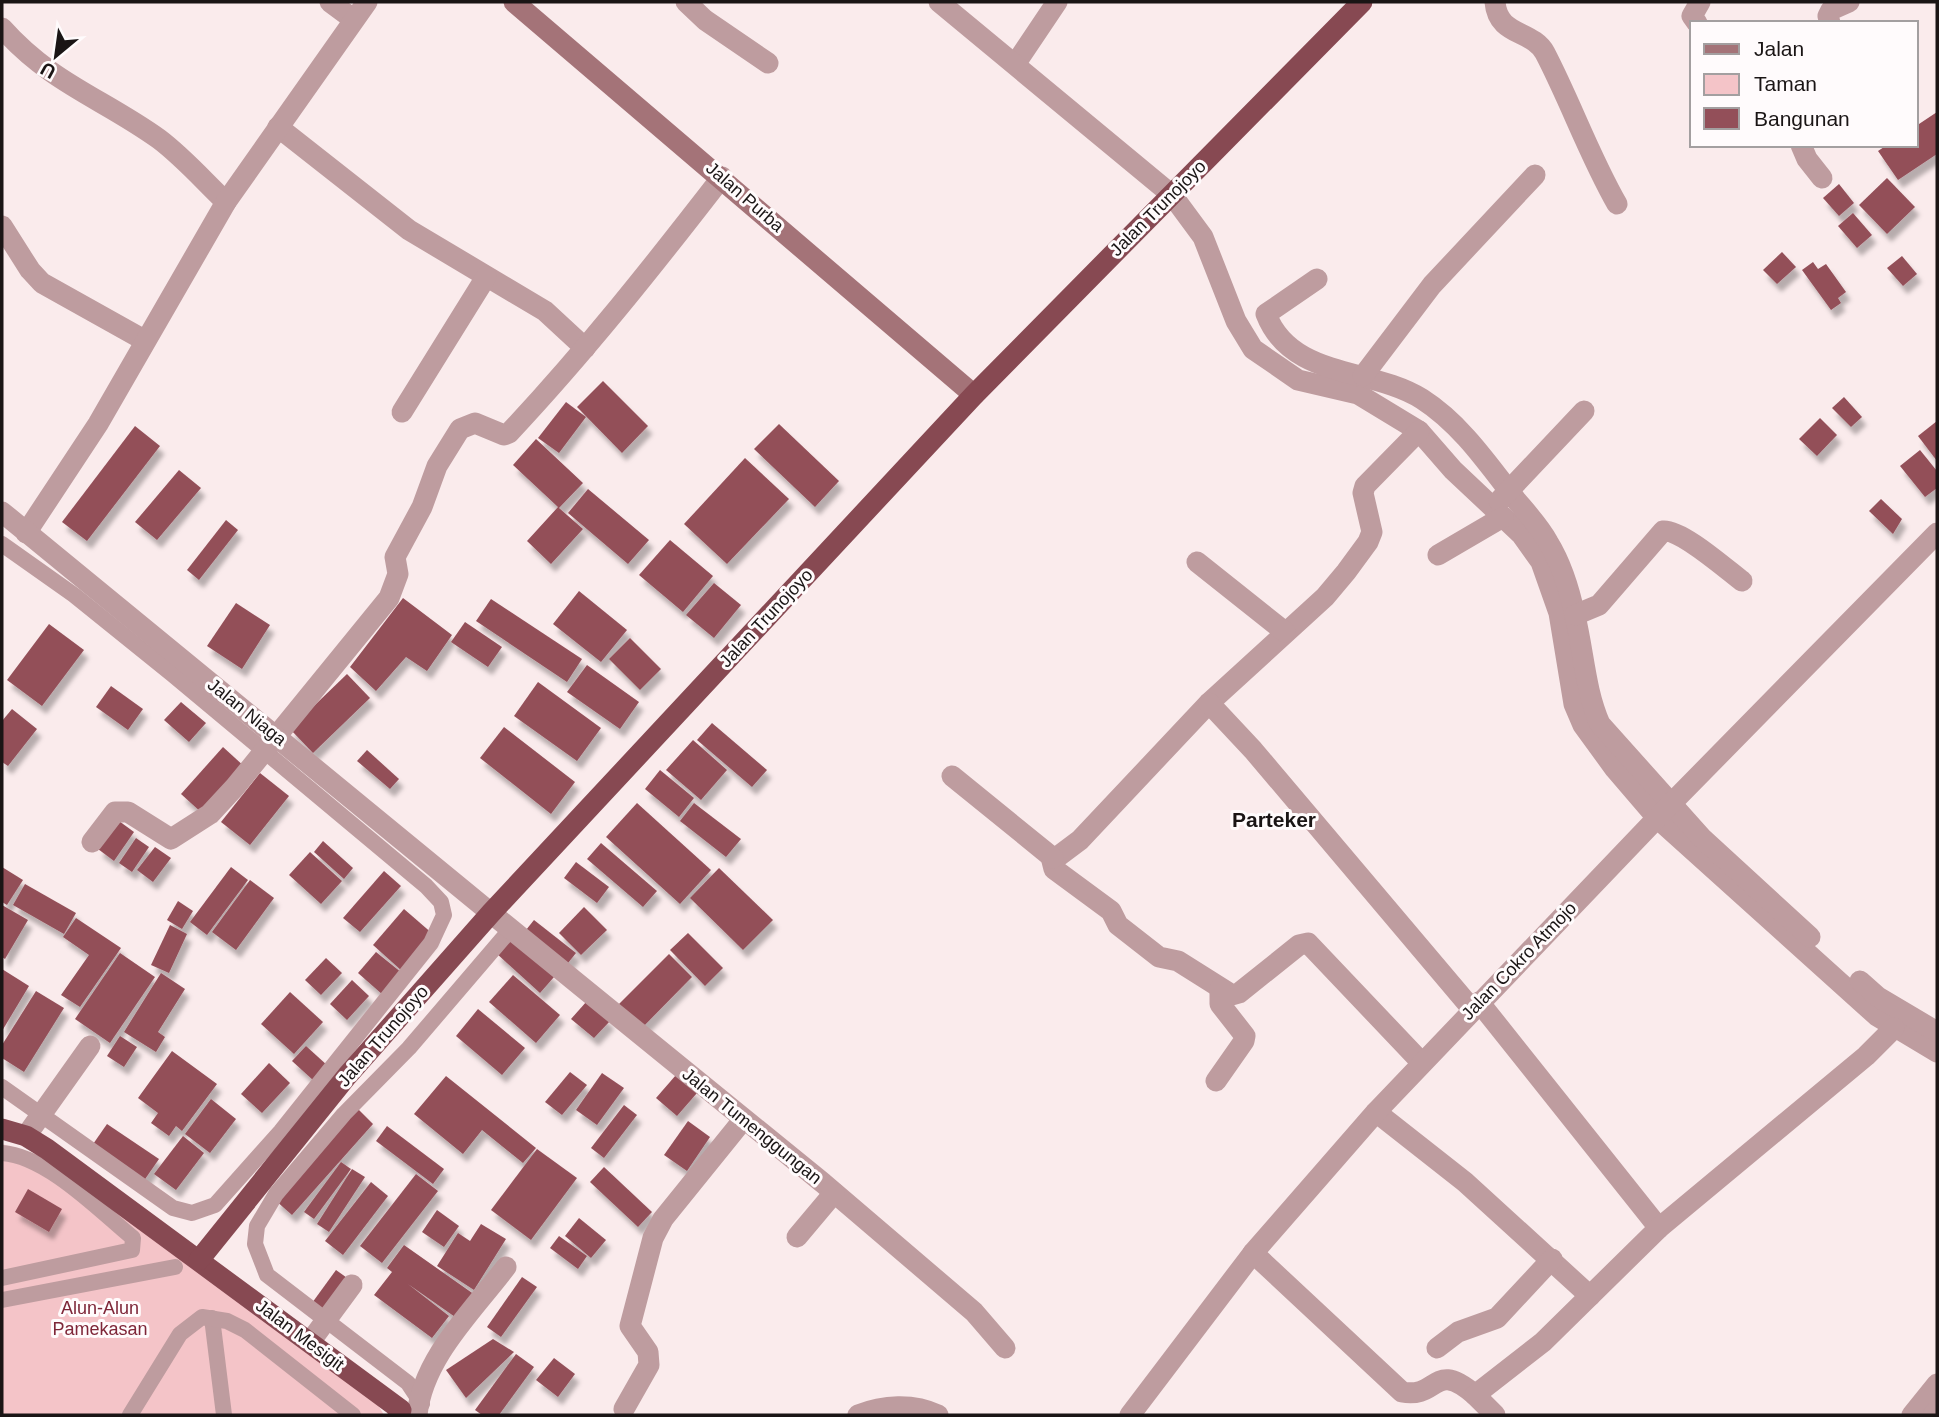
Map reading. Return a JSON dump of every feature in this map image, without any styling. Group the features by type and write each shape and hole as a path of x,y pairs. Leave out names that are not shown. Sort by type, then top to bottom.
{"highway":[{"name":"Jalan Trunojoyo","path":"199,1260 347,1076 491,913 974,395 1362,2"},
{"name":"Jalan Mesigit","path":"2,1129 26,1136 411,1412"}],"main road":[{"name":"Jalan Purba","path":"514,2 974,395"}],"street":[{"path":"330,2 353,19"},
{"path":"26,533 98,425 226,202 367,2"},
{"path":"686,2 705,20 768,63"},
{"path":"939,2 1016,63 1172,195 1203,237 1238,324 1253,349 1298,380 1358,394 1419,431 1453,470 1502,503 1547,540 1561,595 1559,613 1574,704 1583,725 1615,769 1849,981 1894,1028 1937,1052"},
{"path":"1016,63 1057,2"},
{"path":"1495,2 1496,15 1502,22 1544,52 1592,160 1617,204"},
{"path":"1696,21 1692,16 1700,2"},
{"path":"1829,21 1828,16 1831,10 1849,2"},
{"path":"2,27 24,53 47,71 159,139 226,202"},
{"path":"278,127 409,230 545,311 585,348"},
{"path":"1802,147 1807,159 1822,178"},
{"path":"1363,376 1432,285 1535,175"},
{"path":"92,842 115,812 122,811 164,837 178,836 210,814 389,598 397,574 395,556 422,507 436,466 460,429 475,423 504,435 509,433 603,330 722,177"},
{"path":"2,226 30,271 43,283 145,340"},
{"path":"401,412 486,277"},
{"path":"1238,324 1266,314 1317,279"},
{"path":"1266,314 1270,325 1297,355 1315,363 1363,376 1423,400 1477,448 1502,503"},
{"path":"1438,555 1502,503 1584,411"},
{"path":"1053,858 1080,840 1209,703 1325,597 1368,542 1371,521 1363,490 1419,431"},
{"name":"Jalan Niaga","path":"2,512 270,742 491,913"},
{"path":"1575,615 1599,605 1663,531 1684,539 1742,581"},
{"name":"Jalan Cokro Atmojo","path":"1130,1415 1253,1253 1376,1112 1663,812 1937,533"},
{"path":"2,544 270,742 426,886 441,902 444,915 440,930 281,1131 215,1205 192,1213 173,1208 2,1087"},
{"path":"1196,562 1285,632"},
{"path":"1561,595 1575,615 1590,702 1600,724 1663,812"},
{"path":"1209,703 1476,1006 1659,1228"},
{"path":"952,776 1053,858 1054,869 1111,911 1118,925 1159,957 1178,961 1220,989 1235,995 1298,945 1308,943 1422,1063"},
{"name":"Jalan Tumenggungan","path":"491,913 834,1193 974,1312 1005,1348"},
{"path":"411,1412 408,1384 267,1275 255,1244 257,1226 276,1194 344,1114 409,1048 462,982 510,930"},
{"path":"1849,981 1937,1032"},
{"path":"1216,1081 1245,1036 1220,1004 1220,989"},
{"path":"1475,1395 1543,1342 1659,1228 1866,1056 1894,1028"},
{"path":"26,1136 90,1046"},
{"path":"1376,1112 1437,1158 1590,1296"},
{"path":"624,1409 649,1365 648,1352 630,1326 653,1238 663,1219 743,1120"},
{"path":"2,1153 13,1154 46,1168 133,1238 132,1250 2,1278"},
{"path":"797,1237 834,1193"},
{"path":"1253,1253 1402,1392 1411,1394 1444,1379 1452,1379 1475,1395 1495,1415"},
{"path":"1437,1348 1458,1332 1497,1318 1552,1259"},
{"path":"2,1300 175,1267"},
{"path":"411,1412 432,1365 506,1267"},
{"path":"310,1342 352,1285"},
{"path":"130,1415 180,1334 202,1317 244,1330 354,1415"},
{"path":"212,1318 224,1415"},
{"path":"1912,1415 1937,1384"},
{"path":"858,1415 872,1410 901,1407 922,1408 938,1415"},
{"path":"1933,1415 1937,1411"}],"green space":[{"name":"Alun-Alun Pamekasan","path":"2,1144 45,1157 374,1398 384,1415 2,1415"}],"building":[{"path":"1937,112 1937,154 1898,180 1878,151 1884,147 1918,147 1918,125"},
{"path":"1887,178 1915,207 1887,234 1859,205"},
{"path":"1839,184 1854,203 1839,216 1823,198"},
{"path":"1853,213 1872,235 1857,248 1838,226"},
{"path":"1782,252 1796,267 1777,284 1763,270"},
{"path":"1902,256 1917,274 1903,286 1887,268"},
{"path":"1813,262 1818,269 1826,264 1846,292 1838,298 1841,303 1831,310 1802,270"},
{"path":"603,381 648,426 622,453 577,407"},
{"path":"1844,397 1862,417 1851,427 1832,408"},
{"path":"566,402 586,417 559,453 538,438"},
{"path":"1820,418 1837,435 1817,456 1799,439"},
{"path":"1937,421 1937,461 1918,436"},
{"path":"779,424 839,481 815,507 754,449"},
{"path":"135,426 160,446 87,541 62,522"},
{"path":"536,439 583,483 559,508 583,529 551,564 527,541 558,507 513,465"},
{"path":"1920,450 1937,471 1937,488 1925,497 1900,466"},
{"path":"745,458 789,499 727,564 684,524"},
{"path":"179,470 201,488 157,540 135,522"},
{"path":"588,489 649,540 628,564 568,513"},
{"path":"1881,499 1902,519 1893,534 1869,511"},
{"path":"226,520 238,530 199,580 187,570"},
{"path":"670,540 713,576 683,612 639,575"},
{"path":"714,583 741,605 714,638 686,615"},
{"path":"579,591 627,630 601,662 553,624"},
{"path":"403,598 452,635 427,671 406,657 376,691 350,667"},
{"path":"491,599 582,659 567,682 476,621"},
{"path":"236,603 270,625 242,669 207,646"},
{"path":"465,622 502,647 488,667 451,642"},
{"path":"49,624 84,650 42,706 7,680"},
{"path":"630,638 661,669 640,690 609,659"},
{"path":"587,665 639,702 620,729 567,692"},
{"path":"347,674 370,698 313,753 290,729"},
{"path":"538,682 601,728 577,761 514,716"},
{"path":"111,686 143,709 128,730 96,707"},
{"path":"181,702 206,723 189,742 164,720"},
{"path":"12,709 37,729 8,766 2,762 2,721"},
{"path":"712,723 767,770 752,787 697,740"},
{"path":"504,727 575,782 551,814 480,758"},
{"path":"693,740 727,770 701,800 666,770"},
{"path":"223,747 246,768 203,814 181,794"},
{"path":"367,750 399,779 390,789 357,761"},
{"path":"660,770 694,798 679,817 645,789"},
{"path":"260,773 289,796 250,845 221,822"},
{"path":"637,803 711,870 680,904 606,837"},
{"path":"694,803 741,839 726,857 680,821"},
{"path":"119,821 134,832 114,861 98,849"},
{"path":"136,838 149,847 132,872 119,863"},
{"path":"323,841 353,868 344,879 314,852"},
{"path":"601,843 657,891 643,907 587,859"},
{"path":"155,847 171,858 153,882 137,870"},
{"path":"310,852 342,881 321,904 289,875"},
{"path":"576,862 609,887 597,903 564,878"},
{"path":"2,867 23,880 7,905 2,902"},
{"path":"231,867 248,880 207,935 190,922"},
{"path":"719,868 773,920 743,950 690,898"},
{"path":"384,871 401,886 360,932 343,918"},
{"path":"250,880 274,898 236,950 212,932"},
{"path":"25,884 76,913 64,934 13,905"},
{"path":"178,901 193,911 182,929 167,920"},
{"path":"2,905 28,920 5,959 2,957"},
{"path":"584,907 607,930 581,955 559,933"},
{"path":"404,909 434,935 402,971 373,945"},
{"path":"76,918 121,948 80,1007 61,995 89,955 63,937"},
{"path":"534,920 576,953 564,968 522,935"},
{"path":"170,925 187,934 169,973 151,965"},
{"path":"688,933 723,968 705,986 670,950"},
{"path":"510,937 554,977 540,993 496,953"},
{"path":"376,952 402,973 383,995 358,973"},
{"path":"120,953 155,977 110,1043 75,1019"},
{"path":"669,954 692,977 639,1031 615,1008"},
{"path":"326,958 342,973 321,995 305,980"},
{"path":"2,969 29,986 2,1031"},
{"path":"161,973 185,989 158,1032 165,1037 156,1052 124,1032"},
{"path":"513,975 560,1015 536,1043 489,1002"},
{"path":"352,980 369,996 347,1020 330,1004"},
{"path":"36,991 64,1008 24,1072 2,1058 2,1045"},
{"path":"290,992 323,1022 294,1054 261,1024"},
{"path":"587,1001 610,1021 594,1038 571,1019"},
{"path":"478,1009 525,1048 502,1075 456,1036"},
{"path":"120,1036 137,1047 124,1067 107,1056"},
{"path":"306,1046 328,1066 314,1081 292,1061"},
{"path":"172,1051 217,1084 182,1131 176,1126 169,1136 151,1123 158,1113 138,1098"},
{"path":"269,1063 290,1083 262,1113 241,1094"},
{"path":"570,1072 587,1085 562,1115 545,1102"},
{"path":"602,1073 624,1088 597,1125 576,1110"},
{"path":"676,1075 697,1093 677,1116 656,1098"},
{"path":"446,1076 536,1148 523,1163 482,1130 463,1154 414,1114"},
{"path":"211,1099 236,1119 210,1153 185,1134"},
{"path":"624,1105 637,1115 604,1158 591,1148"},
{"path":"357,1108 373,1124 292,1215 275,1200"},
{"path":"688,1121 710,1137 687,1171 664,1155"},
{"path":"107,1124 159,1159 143,1182 91,1147"},
{"path":"387,1126 444,1169 433,1184 376,1141"},
{"path":"183,1136 204,1153 176,1190 154,1174"},
{"path":"537,1149 577,1178 531,1240 491,1210"},
{"path":"341,1162 351,1169 314,1219 304,1212"},
{"path":"604,1167 652,1212 638,1227 590,1182"},
{"path":"352,1169 365,1177 329,1232 317,1224"},
{"path":"416,1174 438,1191 382,1263 360,1246"},
{"path":"371,1182 388,1196 343,1255 325,1241"},
{"path":"28,1189 62,1209 49,1232 15,1212"},
{"path":"437,1210 459,1226 444,1247 422,1232"},
{"path":"579,1218 606,1240 591,1258 565,1236"},
{"path":"481,1224 506,1239 474,1290 437,1266 458,1233 470,1241"},
{"path":"559,1236 587,1256 578,1269 550,1248"},
{"path":"404,1245 475,1295 458,1319 408,1284 449,1316 432,1338 374,1295 392,1272 387,1268"},
{"path":"336,1270 350,1280 326,1313 312,1303"},
{"path":"522,1277 537,1287 501,1337 487,1327"},
{"path":"493,1339 514,1352 466,1398 446,1370"},
{"path":"516,1354 534,1367 499,1415 482,1415 475,1410"},
{"path":"554,1358 575,1374 558,1397 536,1380"}],"district":[{"name":"Parteker","path":"1274,820"}]}
